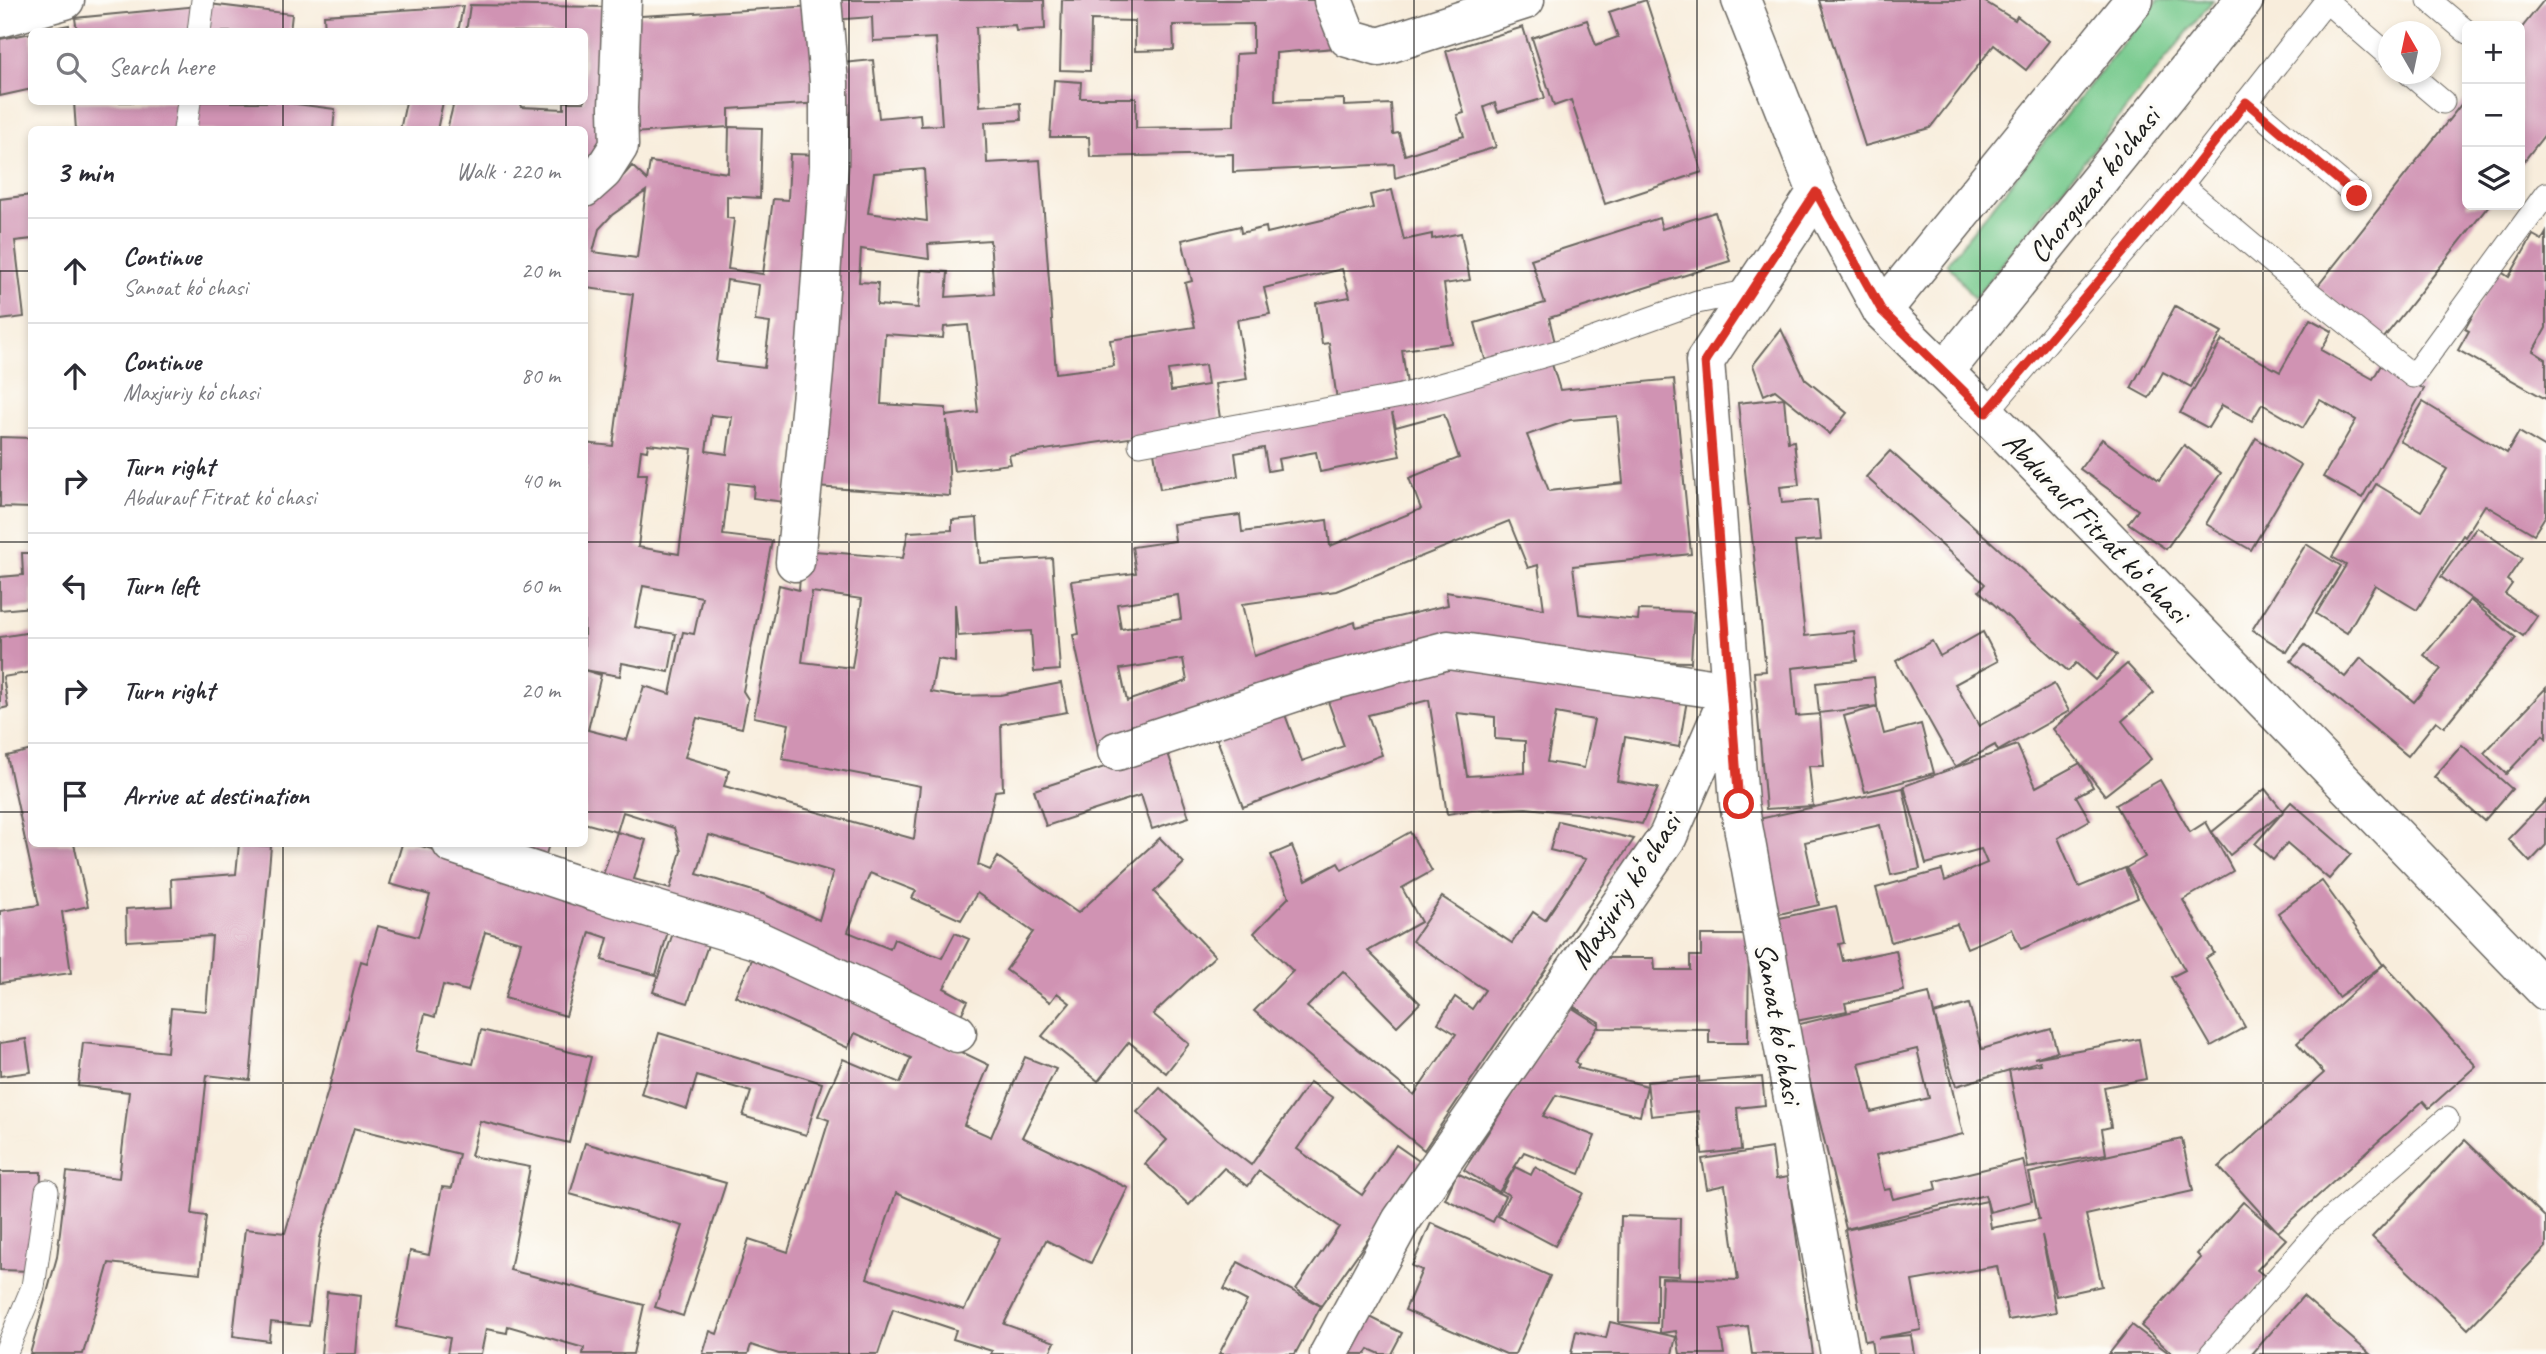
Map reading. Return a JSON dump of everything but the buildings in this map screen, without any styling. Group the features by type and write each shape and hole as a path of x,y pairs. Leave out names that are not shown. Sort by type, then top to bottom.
{"street":[{"path":"0,18 65,0"},
{"path":"588,184 603,171 619,146 622,0"},
{"path":"795,562 814,372 829,166 829,83 822,0"},
{"path":"1333,0 1348,37 1379,47 1525,0"},
{"name":"Abdurauf Fitrat koʻchasi","path":"1741,0 1816,192 1882,311 1945,370 2546,991"},
{"path":"1882,311 2134,0"},
{"name":"Chorguzar ko'chasi","path":"1945,370 2244,0"},
{"name":"Maxjuriy koʻchasi","path":"1329,1354 1401,1221 1668,836 1731,691 1705,361 1816,192"},
{"path":"1117,751 1320,684 1448,650 1731,691"},
{"name":"Sanoat koʻchasi","path":"1731,691 1739,804 1840,1354"},
{"path":"461,847 597,892 760,941 957,1033"}],"lane":[{"path":"200,28 203,0"},
{"path":"2429,0 2462,28"},
{"path":"1986,413 2181,185 2326,1 2378,46"},
{"path":"2422,84 2443,102"},
{"path":"2246,102 2357,196"},
{"path":"186,126 189,105"},
{"path":"2181,185 2413,376 2546,194"},
{"path":"1140,444 1401,396 1560,351 1697,302 1751,291"},
{"path":"2211,1354 2324,1225 2447,1119"},
{"path":"5,1354 33,1287 47,1191"}],"green space":[{"path":"2158,0 2213,0 1974,299 1947,263"}],"route":[{"path":"1739,804 1705,361 1816,192 1882,311 1986,413 2181,185 2246,102 2357,196"}]}
